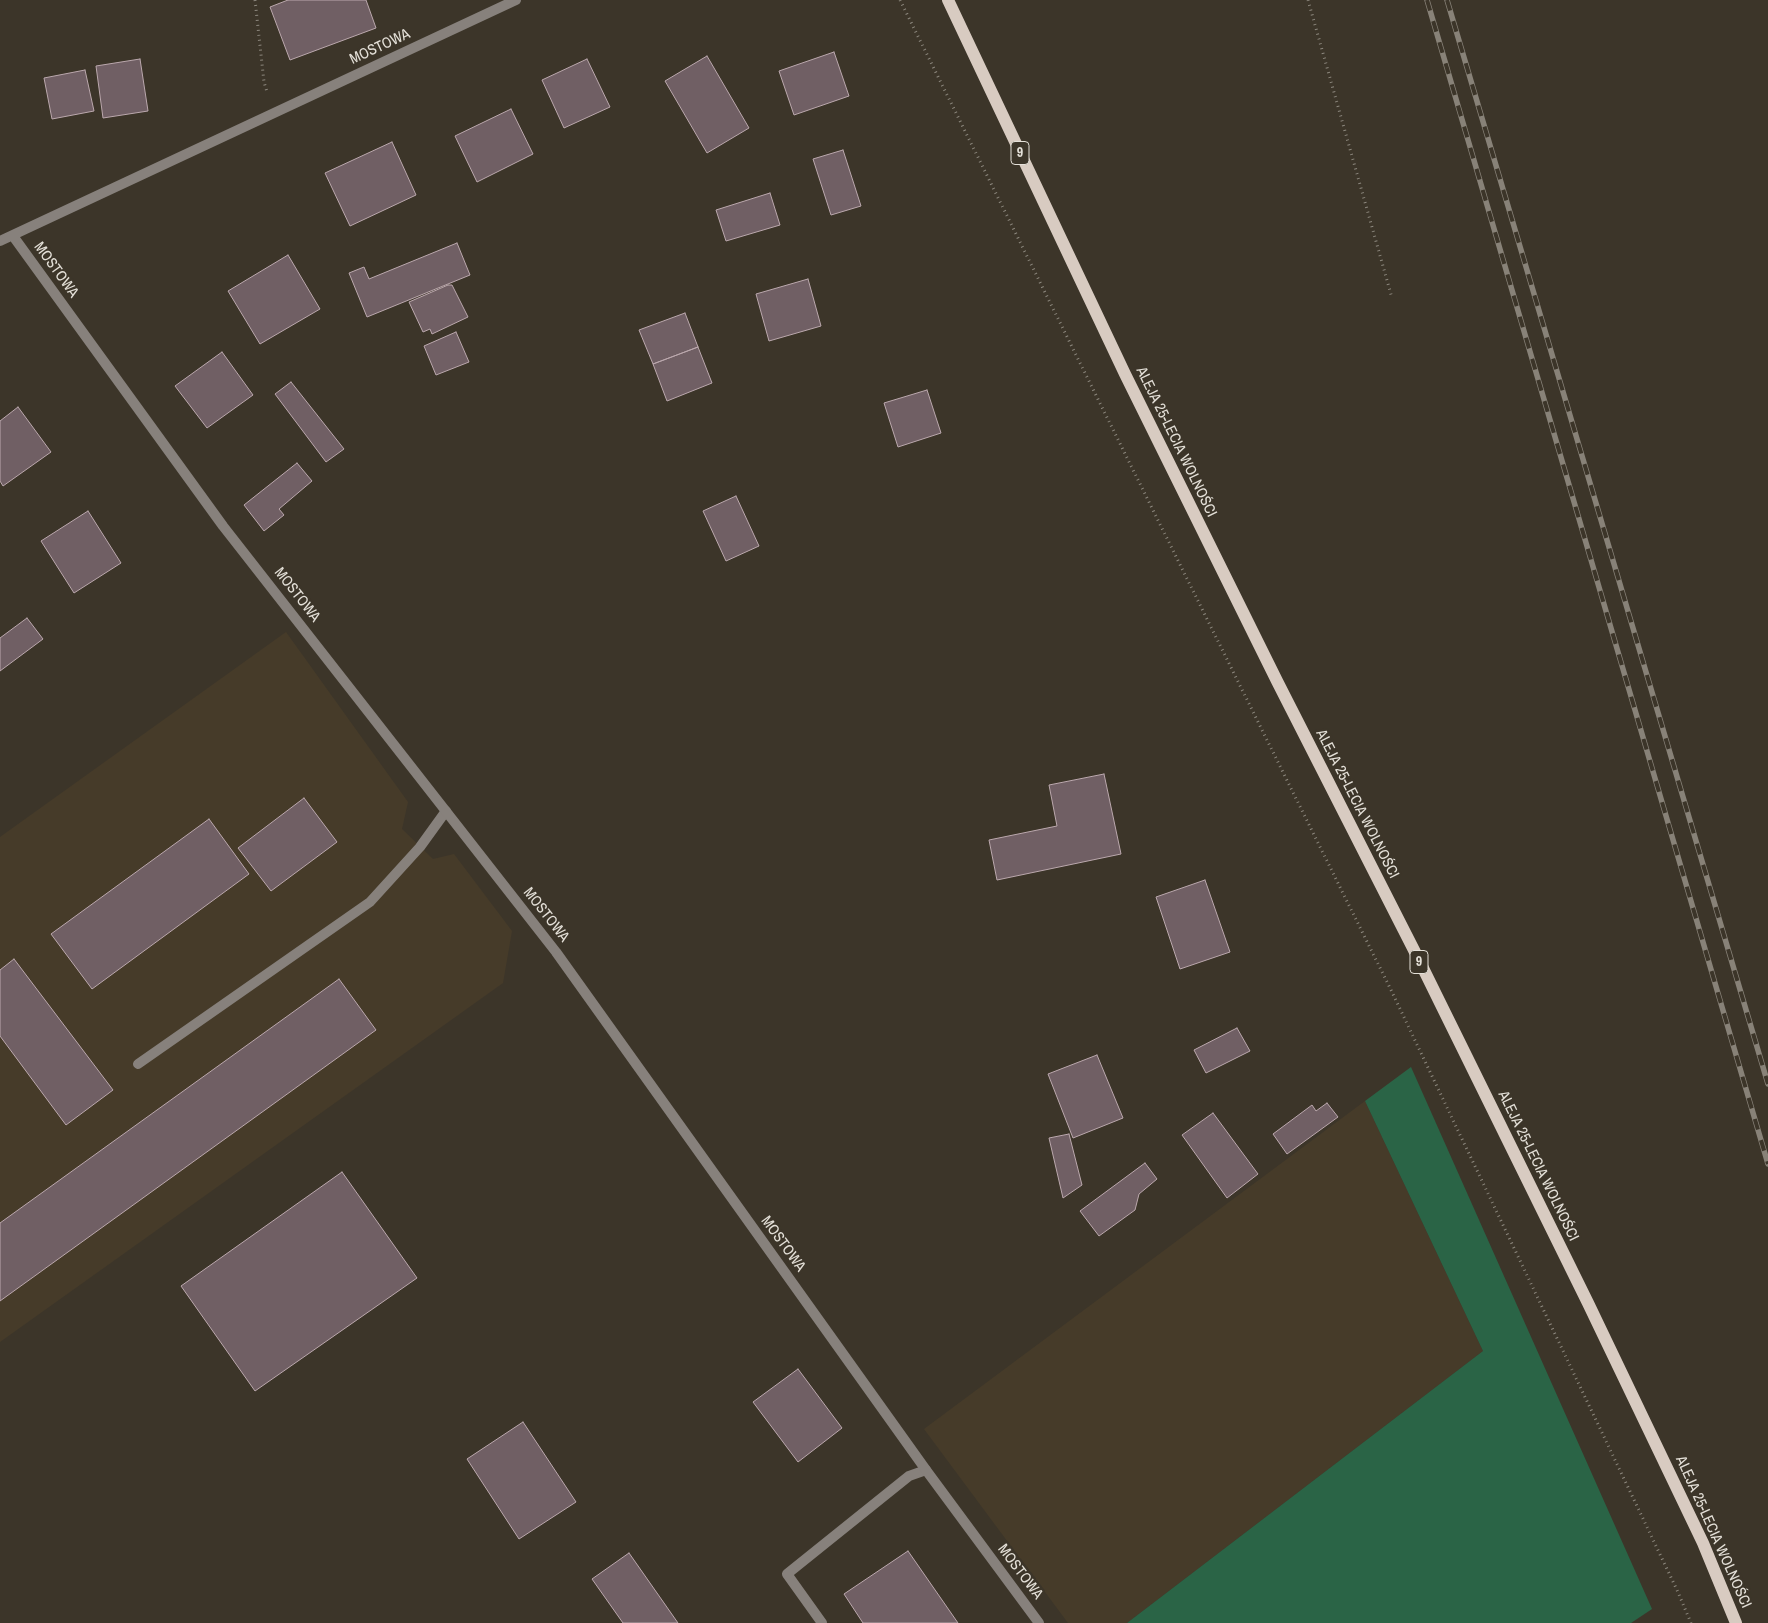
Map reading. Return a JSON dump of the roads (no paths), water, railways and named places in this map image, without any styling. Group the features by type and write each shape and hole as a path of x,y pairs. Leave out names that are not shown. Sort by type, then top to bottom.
{"main road":[{"name":"ALEJA 25-LECIA WOLNOŚCI","path":"948,0 1133,392 1588,1302 1703,1543 1736,1623"}],"street":[{"name":"MOSTOWA","path":"0,241 516,0"},
{"name":"MOSTOWA","path":"13,236 224,526 556,952 926,1470 1039,1623"},
{"path":"138,1064 370,902 420,847 446,811"},
{"path":"822,1623 787,1574 909,1476 926,1470"}],"railway":[{"path":"1427,0 1768,1164"},
{"path":"1447,0 1768,1084"}]}
